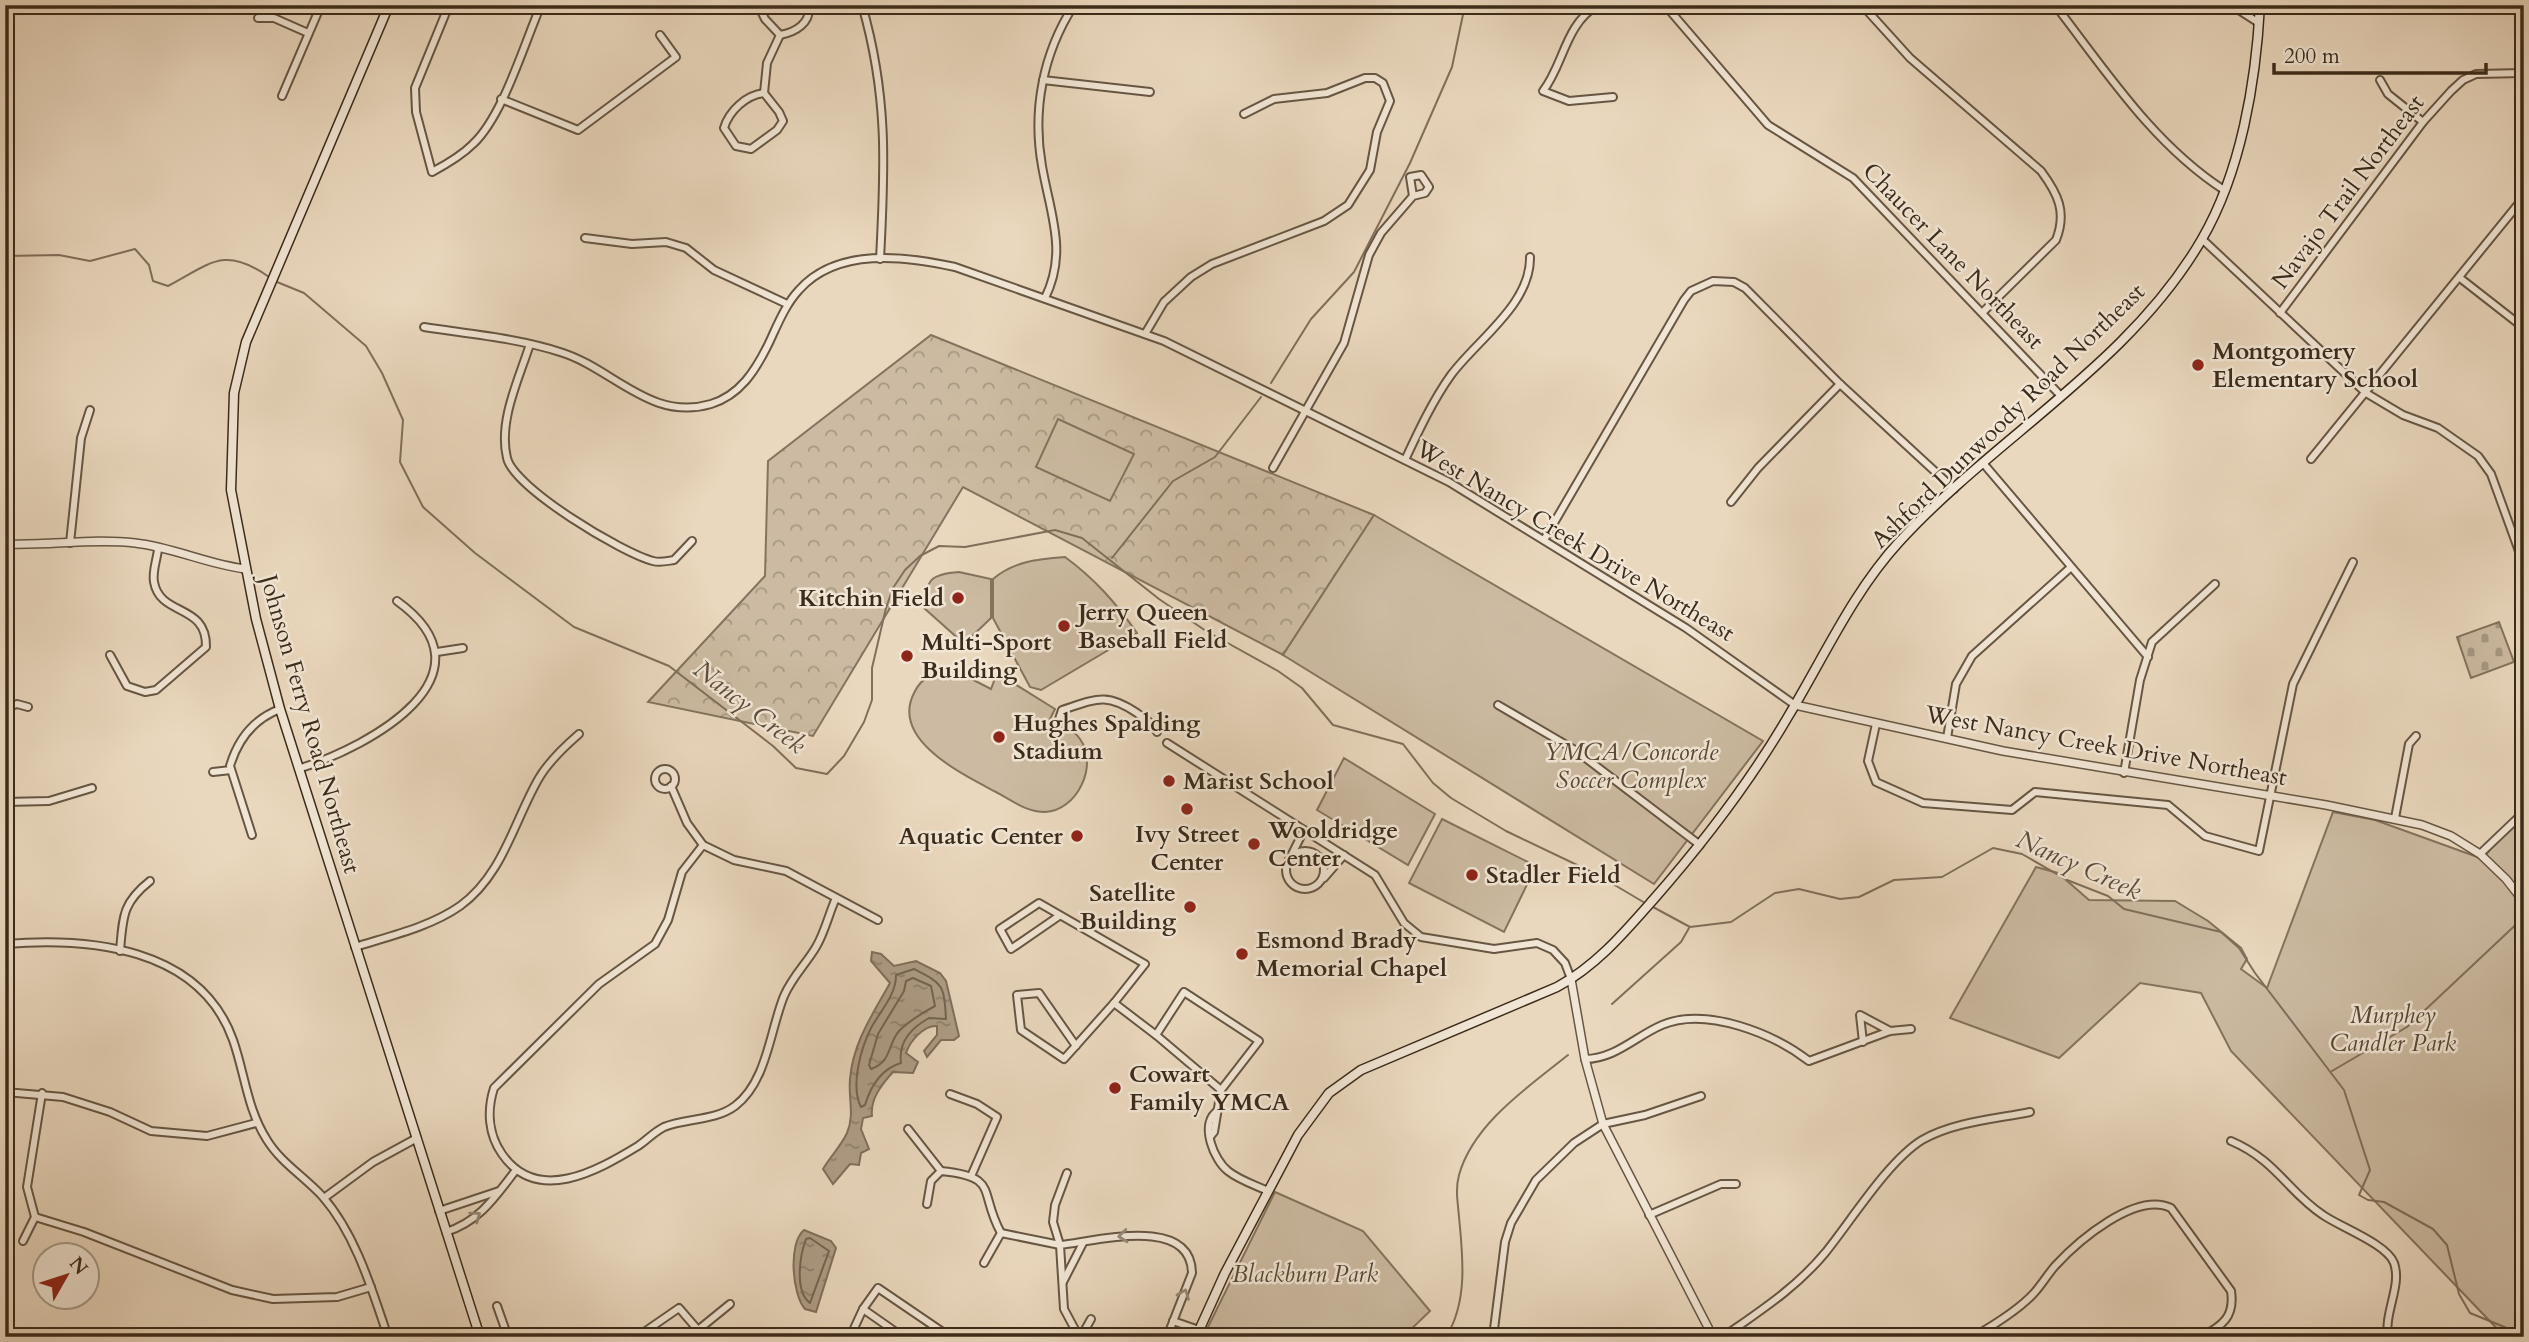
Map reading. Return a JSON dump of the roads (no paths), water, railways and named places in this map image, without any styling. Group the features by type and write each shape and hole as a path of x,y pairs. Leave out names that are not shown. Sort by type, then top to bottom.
{"main road":[{"name":"Johnson Ferry Road Northeast","path":"389,5 246,342 234,393 231,490 245,569 280,709 301,768 355,947 480,1337"},
{"name":"Ashford Dunwoody Road Northeast","path":"1197,1333 1298,1135 1329,1093 1361,1070 1450,1031 1505,1012 1571,979 1630,926 1669,883 1732,803 1795,705 1875,570 1900,541 1954,489 2115,346 2161,296 2202,239 2224,190 2250,100 2260,5"}],"street":[{"path":"282,96 321,5"},
{"path":"449,5 415,88 416,112 432,172 475,143 501,99 541,5"},
{"path":"758,5 765,19 780,35"},
{"path":"780,35 793,32 806,22 809,5"},
{"path":"862,5 875,49 886,153 880,259"},
{"path":"1045,298 1055,278 1058,256 1038,138 1042,80 1055,38 1074,5"},
{"path":"1598,5 1586,13 1572,32 1543,91 1569,101 1613,97"},
{"name":"Chaucer Lane Northeast","path":"1665,5 1768,125 1853,178 2060,395"},
{"path":"1862,5 1910,58 2040,171 2057,192 2062,225 2056,240 1983,312"},
{"path":"2055,5 2153,132 2205,178 2224,190"},
{"path":"2231,5 2259,23"},
{"path":"258,18 274,19 308,33"},
{"path":"501,99 578,130 676,57 660,35"},
{"path":"764,93 754,94 727,116 723,128 736,146 751,149 777,130 783,121 779,111 764,93 767,63 780,35"},
{"name":"Navajo Trail Northeast","path":"2280,313 2423,122 2463,80 2476,74 2524,73"},
{"path":"1145,334 1164,302 1191,277 1212,264 1324,221 1348,205 1370,170 1377,132 1390,101 1383,83 1375,78 1365,78 1327,93 1274,99 1244,114"},
{"path":"1042,80 1150,92"},
{"path":"2379,80 2388,94 2423,122"},
{"path":"1273,468 1344,343 1369,255 1381,233 1413,195"},
{"path":"2312,459 2524,197"},
{"path":"585,238 632,244 666,242 686,248 715,270 787,304"},
{"path":"2202,239 2367,393 2403,415 2438,428 2478,456 2491,474 2524,565"},
{"path":"1405,460 1450,377 1524,286 1530,257"},
{"name":"West Nancy Creek Drive Northeast","path":"424,327 530,344 575,357 644,399 663,406 710,404 733,395 748,379 758,365 787,304 800,287 836,265 858,258 931,262 954,267 1145,334 1202,358 1449,482 1708,642 1795,705 2124,773 2395,818 2439,830 2480,854 2506,879 2524,902"},
{"path":"2460,278 2524,328"},
{"path":"1544,540 1684,300 1702,285 1724,280 1745,288 1840,384 1954,489"},
{"path":"530,344 504,431 510,470 532,492 641,556 654,561 674,561 692,541"},
{"path":"1731,502 1758,468 1840,384"},
{"path":"70,543 81,438 90,410"},
{"path":"1983,463 2148,657"},
{"path":"2515,537 2524,533"},
{"path":"5,544 102,540 158,548 218,566 245,569"},
{"path":"110,655 127,686 145,692 156,690 206,647 204,629 199,621 158,594 153,577 158,548"},
{"path":"1877,724 1868,761 1875,782 1923,803 2012,810 2035,792 2168,805 2205,836 2259,851 2273,796 2288,702 2299,667 2337,601 2353,562"},
{"path":"1947,738 1956,684 1972,656 2070,568"},
{"path":"2124,773 2140,680 2152,642 2215,584"},
{"path":"301,768 352,749 401,713 432,678 437,652 425,624 397,601"},
{"path":"437,652 464,648"},
{"path":"1056,728 1062,710 1090,701 1116,699 1153,725 1157,732"},
{"path":"5,708 17,704 28,707"},
{"path":"1498,705 1574,750 1700,845"},
{"path":"252,835 231,769 233,757 245,734 262,718 280,709"},
{"path":"355,947 444,916 473,895 486,882 501,857 541,776 579,734"},
{"path":"2395,818 2409,744 2416,736"},
{"path":"1167,743 1376,875 1404,923 1421,937 1494,949 1536,943 1559,956 1571,979 1585,1059 1603,1124 1713,1337"},
{"path":"213,772 231,769"},
{"path":"671,786 687,823 703,845 734,860 786,871 878,920"},
{"path":"5,802 49,801 92,788"},
{"path":"2480,854 2524,812"},
{"path":"1304,830 1289,859 1287,878 1295,887 1308,890 1323,879 1344,855"},
{"path":"703,845 682,872 668,920 655,944 599,984 494,1088 489,1105 490,1122 499,1150 516,1170 538,1181 572,1178 619,1157 659,1130 722,1113 736,1106 751,1088 785,996 816,947 836,898"},
{"path":"1289,859 1299,852 1312,852 1322,860 1323,879"},
{"path":"120,951 123,918 132,895 150,881"},
{"path":"1059,916 1011,949 1000,929 1039,903 1145,964 1114,1003 1065,1059 1021,1030 1017,995 1039,993 1076,1046"},
{"path":"5,944 45,941 92,943 120,951 136,952 171,969 211,1000 233,1040 256,1123 278,1155 324,1198 348,1236 371,1287 388,1337"},
{"path":"1156,1035 1184,992 1259,1041 1222,1090 1216,1112 1212,1116 1210,1136 1218,1160 1228,1171 1268,1191"},
{"path":"1114,1003 1222,1090"},
{"path":"1863,1042 1860,1016 1890,1031"},
{"path":"1585,1059 1594,1059 1628,1047 1664,1024 1691,1021 1728,1023 1762,1033 1809,1061 1890,1031 1911,1029"},
{"path":"5,1093 42,1093 89,1104 151,1131 207,1136 256,1123"},
{"path":"23,1241 35,1217 27,1187 42,1093"},
{"path":"950,1094 977,1104 997,1117 972,1174"},
{"path":"1493,1337 1505,1242 1521,1204 1536,1180 1574,1143 1603,1124 1645,1115 1701,1096"},
{"path":"1723,1337 1782,1296 1801,1279 1897,1163 1923,1140 1958,1126 2030,1112"},
{"path":"908,1129 940,1171 972,1174 982,1183 1001,1233"},
{"path":"324,1198 373,1161 417,1138"},
{"path":"2231,1142 2275,1167 2320,1213 2382,1248 2392,1259 2396,1271 2388,1313 2388,1337"},
{"path":"446,1232 475,1219 516,1170"},
{"path":"927,1204 931,1181 940,1171"},
{"path":"1067,1173 1055,1205 1053,1222 1060,1245 1064,1309 1080,1337 1091,1319"},
{"path":"1649,1215 1721,1184 1736,1184"},
{"path":"439,1211 499,1191"},
{"path":"1973,1337 2034,1293 2069,1252 2104,1225 2134,1208 2161,1203 2171,1208 2231,1291 2233,1305 2229,1316 2221,1326 2201,1337"},
{"path":"35,1217 84,1232 232,1290 273,1299 326,1298 371,1287"},
{"path":"1001,1233 1060,1245 1131,1235 1152,1236 1180,1247 1191,1264 1192,1273 1167,1337"},
{"path":"984,1263 1001,1233"},
{"path":"1062,1285 1083,1243"},
{"path":"849,1337 878,1287 950,1337"},
{"path":"698,1330 730,1304"},
{"path":"497,1306 508,1337"},
{"path":"637,1337 679,1308 704,1337"},
{"path":"863,1309 903,1337"},
{"path":"1173,1321 1197,1333"}],"water":[{"path":"872,952 881,954 894,966 916,961 940,973 946,981 959,1036 954,1040 941,1040 927,1057 924,1051 937,1035 937,1026 927,1028 914,1039 906,1053 918,1062 913,1073 893,1072 881,1087 873,1104 872,1116 863,1118 861,1129 869,1149 861,1153 859,1165 850,1164 833,1184 823,1169 842,1142 849,1126 850,1079 855,1053 890,983 871,961"},
{"path":"804,1230 831,1241 836,1248 816,1312 805,1309 795,1281 794,1257 799,1237"}],"waterway":[{"path":"1271,383 1311,319 1354,272 1410,163 1452,67 1465,5"},
{"name":"Nancy Creek","path":"5,256 59,255 90,261 135,249 149,265 153,281 168,286 207,265 228,260 253,267 269,277"},
{"name":"Nancy Creek","path":"277,282 304,293 366,346 382,373 403,420 400,462 423,507 475,553 574,627 669,666 773,746 796,768 827,774 844,756 864,722 872,700 872,668 886,608 893,588 905,570 920,556 939,546 965,547 1055,530 1082,538 1159,599 1206,631 1278,671 1302,688 1333,725 1403,744 1433,783 1451,798 1506,831 1596,874 1645,903"},
{"path":"1112,558 1173,481 1215,457 1261,397"},
{"name":"Nancy Creek","path":"1653,907 1690,927 1731,922 1775,893 1799,889 1840,899 1859,897 1894,880 1942,877 1993,848 2022,854 2067,880 2108,896 2124,909 2221,932 2239,948 2344,1090 2370,1170 2359,1195 2368,1200 2384,1202 2433,1229 2447,1245 2459,1294 2470,1313 2524,1335"},
{"path":"2332,1071 2407,1027 2524,917"},
{"path":"1612,1004 1681,942 1689,928"},
{"path":"1446,1337 1458,1309 1461,1294 1462,1248 1457,1186 1466,1157 1489,1123 1568,1055"}],"place":[{"name":"Montgomery Elementary School","path":"2198,365"},
{"name":"Kitchin Field","path":"958,598"},
{"name":"Jerry Queen Baseball Field","path":"1064,626"},
{"name":"Multi-Sport Building","path":"907,656"},
{"name":"Hughes Spalding Stadium","path":"999,737"},
{"name":"Marist School","path":"1169,781"},
{"name":"Ivy Street Center","path":"1187,809"},
{"name":"Aquatic Center","path":"1077,836"},
{"name":"Wooldridge Center","path":"1254,844"},
{"name":"Stadler Field","path":"1472,875"},
{"name":"Satellite Building","path":"1190,907"},
{"name":"Esmond Brady Memorial Chapel","path":"1242,954"},
{"name":"Cowart Family YMCA","path":"1115,1088"}],"park label":[{"name":"YMCA/Concorde Soccer Complex","path":"1631,766"},
{"name":"Murphey Candler Park","path":"2393,1029"},
{"name":"Blackburn Park","path":"1305,1274"}]}
